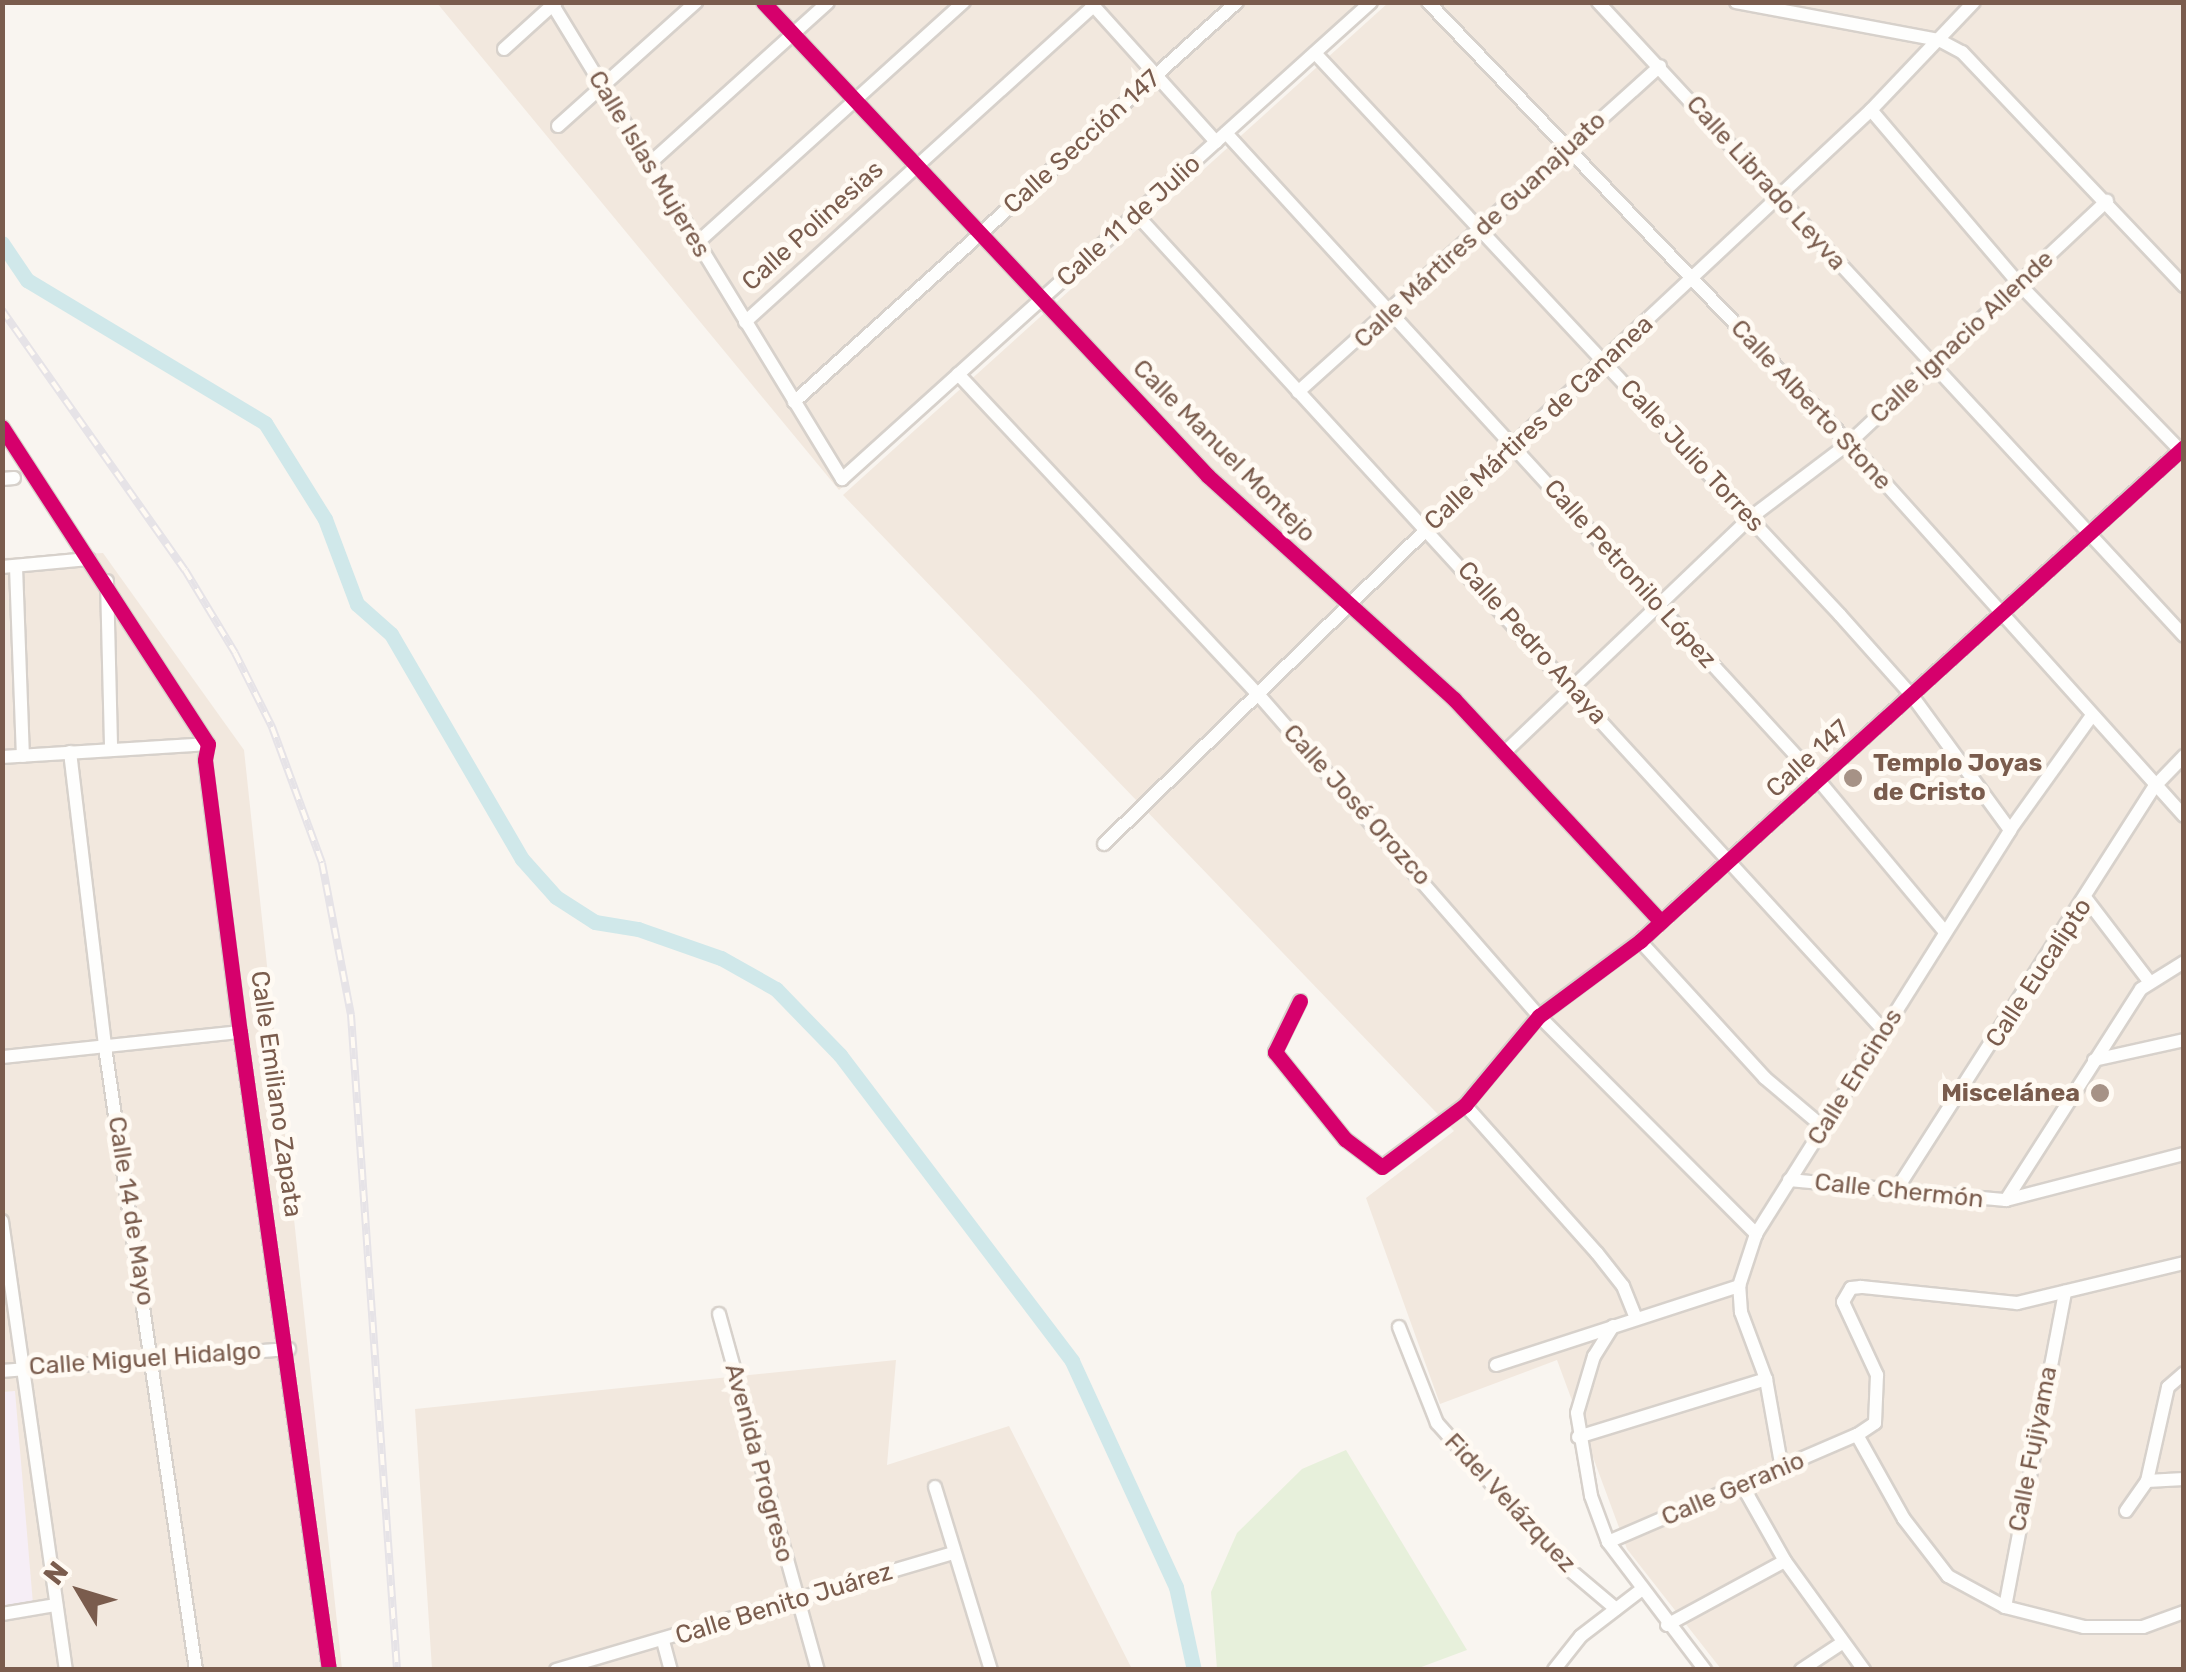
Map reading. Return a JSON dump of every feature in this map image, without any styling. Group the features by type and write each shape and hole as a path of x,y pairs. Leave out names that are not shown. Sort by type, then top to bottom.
{"street":[{"path":"558,126 696,2"},
{"name":"Calle Manuel Montejo","path":"764,2 1038,302 1346,606 1454,699 1661,922"},
{"path":"649,164 828,2"},
{"path":"697,243 964,2"},
{"path":"1212,2 1223,15"},
{"name":"Calle Sección 147","path":"794,402 1237,2"},
{"name":"Calle 11 de Julio","path":"842,479 1371,2"},
{"name":"Calle Alberto Stone","path":"1428,2 1570,146 1849,443 2090,716 2184,816"},
{"name":"Calle Librado Leyva","path":"1598,2 2184,636"},
{"path":"1736,2 1815,10 1940,40 1991,77 2184,286"},
{"name":"Calle Mártires de Cananea","path":"1104,844 1513,445 1871,110 1974,2"},
{"path":"504,49 553,4"},
{"name":"Calle Islas Mujeres","path":"553,4 842,479"},
{"name":"Calle Petronilo López","path":"1092,4 1156,76 1221,138 1513,445 1820,782 1946,932"},
{"name":"Calle Polinesias","path":"745,322 1092,4"},
{"name":"Calle Julio Torres","path":"1315,54 1750,518 1913,698 2010,830"},
{"name":"Calle Mártires de Guanajuato","path":"1298,392 1660,66"},
{"path":"1871,110 2021,286 2182,449"},
{"name":"Calle Ignacio Allende","path":"1504,753 1750,518 1849,443 2021,286 2107,201"},
{"name":"Calle Pedro Anaya","path":"1136,214 1428,528 1884,1031"},
{"name":"Calle José Orozco","path":"958,374 1257,694 1539,1016 1756,1234"},
{"path":"2,427 88,559 107,581 208,744 2,758"},
{"name":"Calle 147","path":"1300,1001 1275,1052 1370,1163 1382,1166 1465,1105 1539,1016 1640,941 1913,698 2182,449"},
{"path":"23,756 9,567 88,559"},
{"path":"107,581 111,748"},
{"name":"Calle Encinos","path":"1782,1470 1766,1378 1745,1336 1738,1286 1756,1234 2010,830 2090,716"},
{"name":"Calle Emiliano Zapata","path":"208,744 205,760 240,1032 288,1349 329,1670"},
{"name":"Calle 14 de Mayo","path":"70,752 105,1047 155,1359 196,1670"},
{"name":"Calle Eucalipto","path":"1895,1192 2087,900 2155,786 2184,756"},
{"path":"2087,900 2149,980"},
{"path":"1640,941 1764,1078 1823,1127"},
{"path":"2006,1200 2149,980 2184,962"},
{"path":"2,1056 240,1032"},
{"path":"2094,1060 2184,1040"},
{"path":"1465,1105 1597,1253 1623,1286 1636,1319"},
{"name":"Calle Chermón","path":"1790,1180 2006,1200 2184,1154"},
{"path":"2,1221 66,1670"},
{"path":"2184,1263 2065,1292 1991,1305 1861,1287 1846,1292 1846,1312 1869,1346 1877,1375 1875,1423 1857,1435 1928,1556 1948,1576 2004,1608 2113,1628 2143,1627 2184,1612"},
{"path":"1496,1365 1738,1286"},
{"name":"Calle Fujiyama","path":"2004,1608 2065,1292"},
{"name":"Avenida Progreso","path":"719,1314 818,1670"},
{"path":"1613,1326 1582,1386 1578,1437 1608,1542 1667,1625 1706,1670"},
{"name":"Fidel Velázquez","path":"1399,1328 1437,1423 1564,1564 1616,1610"},
{"name":"Calle Miguel Hidalgo","path":"2,1371 288,1349"},
{"path":"2126,1511 2147,1481 2168,1387 2184,1374"},
{"path":"1578,1437 1766,1378"},
{"name":"Calle Geranio","path":"1608,1542 1857,1435"},
{"path":"2147,1481 2184,1479"},
{"path":"1742,1485 1786,1561 1864,1670"},
{"path":"934,1487 991,1670"},
{"name":"Calle Benito Juárez","path":"556,1670 953,1553"},
{"path":"1667,1625 1786,1561"},
{"path":"1554,1670 1581,1636 1641,1590"},
{"path":"2,1614 56,1605"},
{"path":"662,1641 671,1670"},
{"path":"1802,1670 1842,1644"}],"shaded area":[{"path":"437,3 1382,3 839,490"},
{"path":"1388,3 2183,3 2183,1669 1721,1669 1627,1549 1557,1360 1440,1404 1366,1198 1454,1131 843,495"},
{"path":"103,553 244,750 342,1669 3,1669 2,558"},
{"path":"896,1360 887,1465 1009,1426 1132,1669 432,1669 415,1409"},
{"path":"15,1391 33,1604 3,1607 2,1392"}],"green space":[{"path":"1346,1450 1467,1650 1416,1669 1217,1669 1211,1592 1237,1533 1302,1469"}],"waterway":[{"path":"2,243 27,280 265,423 325,519 357,604 391,634 522,859 556,897 595,922 638,929 721,958 776,989 840,1055 1072,1361 1176,1587 1194,1670"}],"railway":[{"path":"2,310 185,570 235,653 272,727 322,863 351,1015 397,1670"}],"cycle path":[{"path":"763,2 1208,476 1454,699 1661,922"},
{"path":"2,427 208,744 205,760 240,1032 329,1670"},
{"path":"1300,1001 1275,1052 1345,1139 1382,1167 1465,1105 1539,1016 1640,941 2184,447"}],"place":[{"name":"Templo Joyas de Cristo","path":"1853,778"},
{"name":"Miscelánea","path":"2100,1093"}]}
